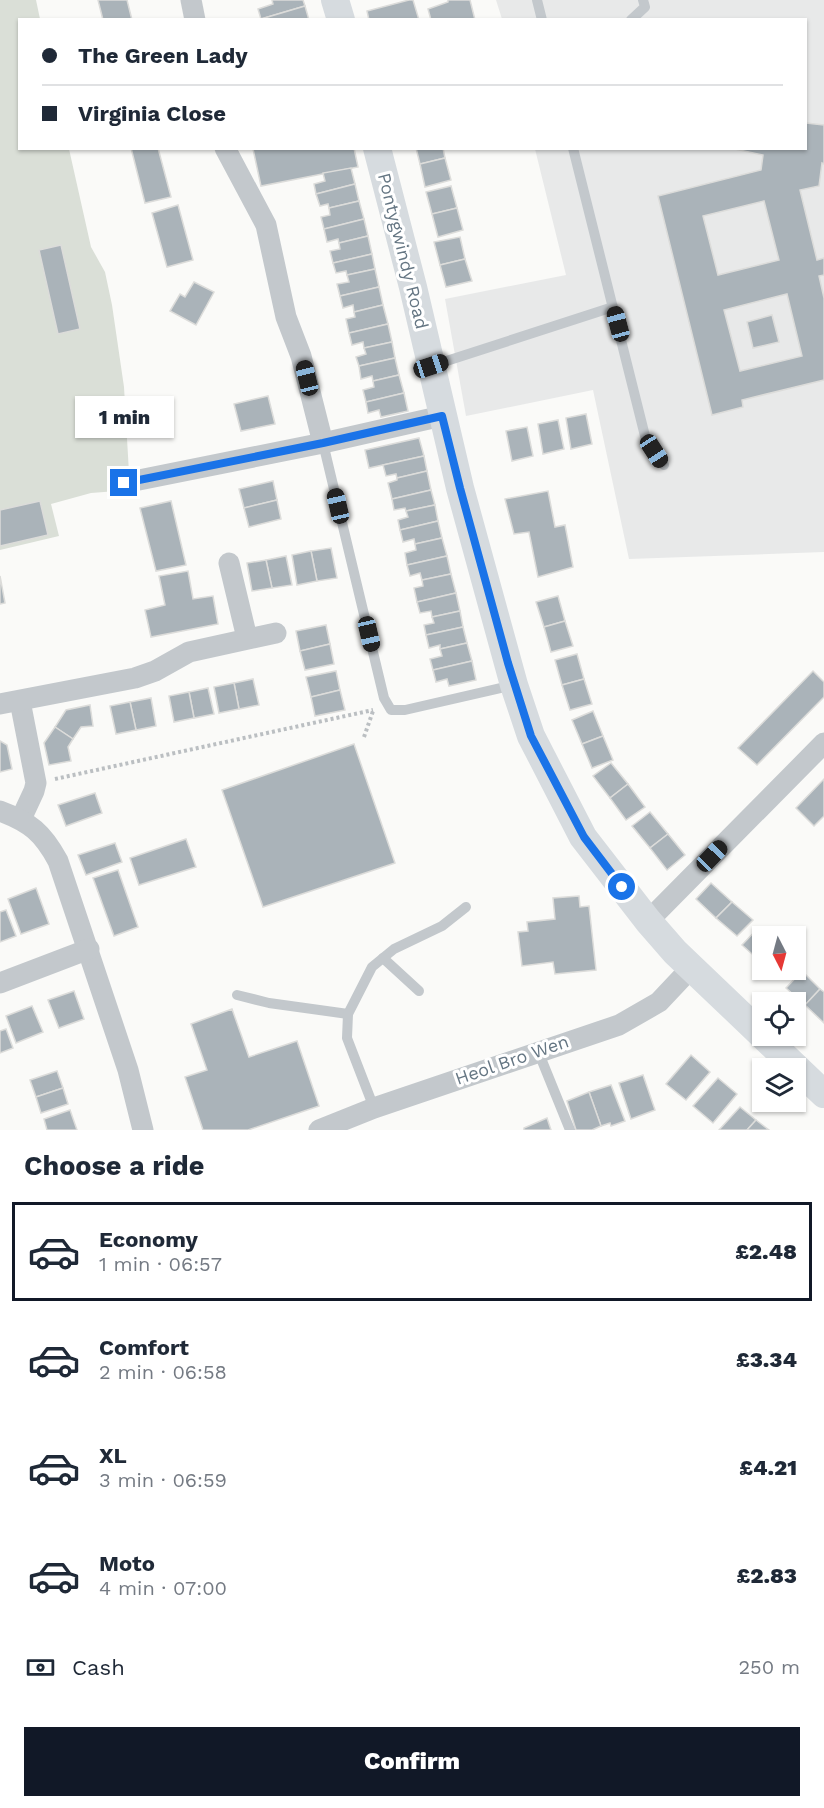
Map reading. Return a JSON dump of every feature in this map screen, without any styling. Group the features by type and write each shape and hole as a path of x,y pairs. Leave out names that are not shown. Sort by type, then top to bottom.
{"main road":[{"path":"335,0 340,18"},
{"name":"Pontygwindy Road","path":"378,150 413,287 460,488 514,685 531,736 584,837 648,921 691,968 824,1094"}],"street":[{"path":"191,0 195,18"},
{"path":"226,150 266,225 286,317 301,356 323,443"},
{"path":"124,483 323,443 442,416"},
{"path":"229,563 247,638"},
{"path":"21,819 36,783 10,703 112,684 149,673 189,652 276,633"},
{"path":"648,921 824,742"},
{"path":"0,811 21,819 44,838 58,861 128,1070 143,1130"},
{"path":"0,983 89,950"},
{"name":"Heol Bro Wen","path":"319,1130 374,1108 618,1025 659,1002 691,968"}],"lane":[{"path":"537,0 542,18"},
{"path":"632,18 644,3"},
{"path":"574,150 645,436 664,465"},
{"path":"431,366 614,307"},
{"path":"323,443 384,698 391,710 405,710 514,685"},
{"path":"374,1108 347,1038 348,1014 372,967 394,949 442,926 466,907"},
{"path":"383,958 419,991"},
{"path":"237,995 269,1003 348,1014"},
{"path":"538,1051 570,1130"}],"path":[{"path":"364,737 373,710 384,698"},
{"path":"36,783 373,710"}],"shaded area":[{"path":"0,0 36,0 40,18 18,18 18,150 69,150 91,247 105,272 112,305 124,387 130,490 91,493 51,504 59,536 0,550"},
{"path":"496,0 824,0 824,552 629,559 593,390 466,416 445,299 566,275 535,150 807,150 807,18 502,18"}],"building":[{"path":"98,0 127,0 132,18 102,18"},
{"path":"272,0 303,0 305,6 261,18 258,9 273,4"},
{"path":"413,0 418,18 369,18 367,11"},
{"path":"448,0 470,0 474,18 430,18 428,9 448,2"},
{"path":"305,6 308,18 264,18"},
{"path":"807,123 824,125 824,164 822,163 819,186 800,190 817,260 824,258 824,275 819,276 824,298 824,380 742,400 743,407 712,415 658,196 761,170 763,155 739,150 807,150","holes":["764,201 779,260 718,275 703,216","787,294 802,356 740,371 724,310"]},
{"path":"132,150 159,150 171,197 145,203"},
{"path":"253,150 354,150 358,167 261,186"},
{"path":"416,150 443,150 445,158 420,164"},
{"path":"445,158 451,180 425,187 420,164"},
{"path":"351,168 355,184 316,194 314,184 325,181 323,173"},
{"path":"355,184 359,201 329,208 328,204 320,206 316,194"},
{"path":"451,186 457,208 432,214 426,192"},
{"path":"359,201 364,219 324,229 321,217 330,215 329,208"},
{"path":"178,205 193,260 167,267 152,213"},
{"path":"457,208 463,230 438,237 432,214"},
{"path":"364,219 368,236 339,243 338,239 327,242 324,229"},
{"path":"368,236 372,254 333,263 330,251 340,249 339,243"},
{"path":"460,237 465,259 440,265 434,242"},
{"path":"61,245 80,329 58,334 39,250"},
{"path":"372,254 375,269 347,275 346,271 336,273 333,263"},
{"path":"465,259 472,281 446,287 440,265"},
{"path":"375,269 379,287 340,296 337,284 349,282 347,275"},
{"path":"194,282 214,292 196,325 170,311 180,294 185,297"},
{"path":"379,287 383,305 354,312 353,305 343,308 340,296"},
{"path":"383,305 388,324 349,333 346,319 355,317 354,312"},
{"path":"772,315 779,342 753,348 747,322"},
{"path":"388,324 392,342 364,348 363,342 352,345 349,333"},
{"path":"392,342 395,358 359,366 356,357 366,354 364,348"},
{"path":"395,358 399,375 373,381 372,376 361,379 359,366"},
{"path":"399,375 404,393 366,402 363,390 374,387 373,381"},
{"path":"404,393 408,411 381,417 379,410 368,413 366,402"},
{"path":"268,396 275,424 241,431 234,404"},
{"path":"586,414 592,444 571,449 566,418"},
{"path":"558,420 564,449 543,454 538,424"},
{"path":"527,427 533,456 512,461 506,431"},
{"path":"419,438 424,456 369,468 365,450"},
{"path":"424,456 427,471 397,478 396,474 386,476 383,465"},
{"path":"427,471 431,490 392,499 388,483 397,478"},
{"path":"273,481 277,500 244,508 239,489"},
{"path":"431,490 435,505 406,511 405,508 394,510 392,499"},
{"path":"548,491 555,527 565,525 573,567 538,577 529,532 514,534 505,499"},
{"path":"277,500 281,519 249,527 244,508"},
{"path":"40,501 48,535 0,546 0,510"},
{"path":"171,501 186,565 156,571 140,508"},
{"path":"435,505 438,521 400,530 398,520 408,517 406,511"},
{"path":"438,521 442,538 415,544 414,539 403,542 400,530"},
{"path":"442,538 447,556 407,565 405,553 416,550 415,544"},
{"path":"331,548 337,578 317,581 311,551"},
{"path":"311,551 317,581 297,585 292,555"},
{"path":"286,556 292,585 272,588 266,560"},
{"path":"447,556 451,574 422,580 420,573 410,576 407,565"},
{"path":"266,560 272,588 252,591 247,563"},
{"path":"188,571 193,599 213,596 218,624 151,637 145,610 165,605 159,576"},
{"path":"451,574 456,593 417,602 414,588 423,586 422,580"},
{"path":"0,576 5,603 0,604"},
{"path":"456,593 460,611 432,617 431,611 420,613 417,602"},
{"path":"558,596 565,621 544,627 536,602"},
{"path":"460,611 463,627 426,635 424,625 434,623 432,617"},
{"path":"565,621 573,646 551,652 544,627"},
{"path":"326,625 330,644 300,651 296,631"},
{"path":"463,627 467,643 440,649 440,645 429,648 426,635"},
{"path":"467,643 472,661 433,670 430,659 442,656 440,649"},
{"path":"330,644 334,664 305,670 300,651"},
{"path":"577,654 584,679 562,685 555,660"},
{"path":"472,661 476,680 449,686 447,679 436,682 433,670"},
{"path":"336,671 340,690 311,697 306,677"},
{"path":"813,671 824,682 824,697 757,765 738,748"},
{"path":"253,679 259,705 239,709 234,683"},
{"path":"584,679 592,704 570,710 562,685"},
{"path":"234,683 239,709 219,713 214,687"},
{"path":"208,688 214,714 194,718 189,692"},
{"path":"340,690 345,710 315,716 311,697"},
{"path":"189,692 194,718 174,722 169,696"},
{"path":"151,698 156,726 136,730 130,702"},
{"path":"130,702 136,730 116,734 110,706"},
{"path":"90,705 93,726 81,727 73,739 55,727 66,710"},
{"path":"593,711 603,736 582,744 572,720"},
{"path":"55,727 73,739 68,747 71,761 49,765 44,743"},
{"path":"603,736 613,760 592,768 582,744"},
{"path":"0,741 7,745 12,769 0,772"},
{"path":"354,744 395,863 263,907 222,790"},
{"path":"611,763 628,784 610,798 593,776"},
{"path":"824,779 824,816 814,826 796,808"},
{"path":"628,784 645,807 626,820 610,798"},
{"path":"95,793 102,813 66,826 58,805"},
{"path":"650,812 668,834 650,848 632,826"},
{"path":"668,834 685,855 667,870 650,848"},
{"path":"186,839 196,867 139,885 130,858"},
{"path":"115,843 122,862 86,875 78,855"},
{"path":"118,870 138,927 114,936 93,878"},
{"path":"711,883 732,902 716,918 696,899"},
{"path":"36,888 49,924 21,934 8,899"},
{"path":"579,896 580,907 589,906 596,970 555,974 553,962 522,966 518,932 528,931 527,922 555,919 553,898"},
{"path":"732,902 753,920 737,936 716,918"},
{"path":"6,910 16,936 0,942 0,912"},
{"path":"752,934 752,954 742,945"},
{"path":"806,975 820,989 806,1004 806,992 790,992 786,988 794,980 806,980"},
{"path":"820,989 824,992 824,1023 806,1006"},
{"path":"74,991 84,1019 59,1028 48,1000"},
{"path":"32,1006 43,1032 16,1043 6,1016"},
{"path":"232,1009 249,1057 297,1041 319,1106 248,1130 203,1130 185,1077 207,1070 191,1024"},
{"path":"6,1029 13,1048 0,1053 0,1031"},
{"path":"691,1055 710,1072 686,1100 666,1084"},
{"path":"57,1071 63,1088 36,1097 30,1080"},
{"path":"643,1075 655,1110 631,1119 619,1083"},
{"path":"718,1078 737,1094 713,1123 693,1106"},
{"path":"611,1085 625,1121 611,1126 610,1123 601,1126 589,1092"},
{"path":"63,1088 68,1104 41,1113 36,1097"},
{"path":"589,1092 601,1126 592,1130 576,1130 567,1101"},
{"path":"740,1107 756,1120 747,1130 719,1130"},
{"path":"70,1110 77,1130 47,1130 44,1119"},
{"path":"547,1118 551,1130 524,1130 524,1128"},
{"path":"756,1120 769,1130 747,1130"}],"route":[{"path":"124,483 323,443 442,416 514,685 531,736 584,837 622,887"}]}
